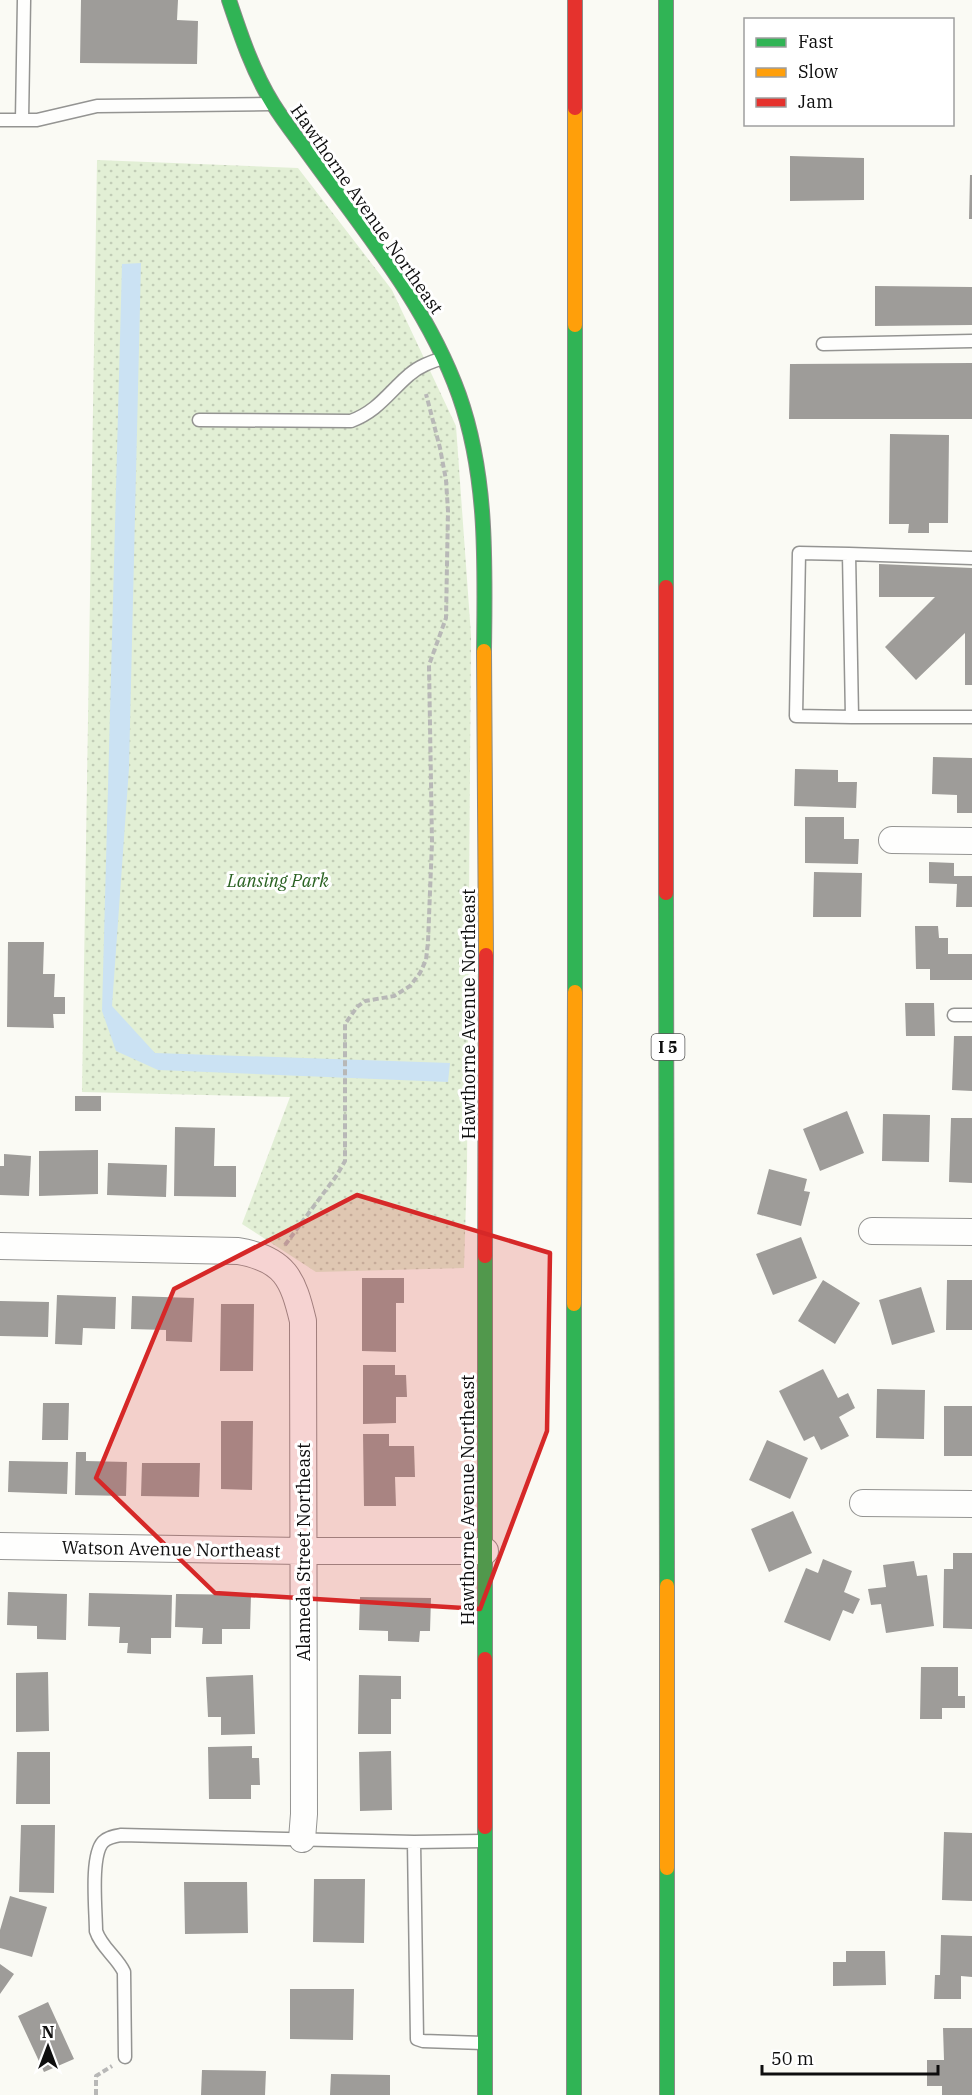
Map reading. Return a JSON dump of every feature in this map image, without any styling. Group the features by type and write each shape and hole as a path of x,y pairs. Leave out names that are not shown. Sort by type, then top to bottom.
{"main road":[{"name":"Hawthorne Avenue Northeast","path":"229,0 246,53 273,104 422,316 456,386 476,458 481,495 485,591 485,2095"},
{"path":"574,2095 575,0"},
{"name":"I 5","path":"666,0 667,2095"}],"street":[{"path":"892,840 972,841"},
{"path":"872,1231 972,1232"},
{"path":"0,1246 238,1251 266,1259 282,1259"},
{"name":"Alameda Street Northeast","path":"282,1259 294,1287 303,1321 304,1814 302,1839"},
{"path":"863,1503 972,1504"},
{"name":"Watson Avenue Northeast","path":"0,1546 302,1551 485,1551"}],"lane":[{"path":"22,120 24,0"},
{"path":"0,120 37,120 97,106 273,104"},
{"path":"823,344 972,341"},
{"path":"199,420 351,421 364,416 382,403 411,373 443,358"},
{"path":"972,558 799,553 796,716 972,717"},
{"path":"849,554 852,717"},
{"path":"954,1015 972,1015"},
{"path":"125,2057 124,1972 121,1965 98,1939 96,1931 96,1863 104,1841 121,1835 414,1842 484,1841"},
{"path":"414,1842 417,2039 485,2043"}],"path":[{"path":"282,1259 345,1161 343,1036 345,1023 357,1007 372,999 394,996 410,986 423,967 429,942 432,842 429,665 446,618 448,511 447,486 440,448 431,411 417,370"},
{"path":"96,2095 96,2076 125,2057"}],"highlighted area":[{"path":"357,1195 550,1253 547,1431 480,1609 215,1593 96,1478 174,1289"}],"green space":[{"name":"Lansing Park","path":"97,160 298,168 392,290 456,426 471,635 467,1168 464,1268 316,1272 242,1224 290,1097 82,1092"}],"water":[{"path":"141,263 129,768 112,1006 155,1053 450,1063 448,1082 158,1070 116,1051 102,1011 122,264"}],"building":[{"path":"81,0 178,0 177,20 198,21 197,64 80,63"},
{"path":"790,156 864,158 864,200 790,201"},
{"path":"970,175 972,175 972,219 969,219"},
{"path":"875,286 972,287 972,325 875,326"},
{"path":"972,363 972,419 789,419 790,364"},
{"path":"890,434 949,435 948,523 929,523 929,533 908,533 909,524 889,524"},
{"path":"879,564 972,568 972,685 965,685 965,633 916,680 885,647 935,597 879,597"},
{"path":"933,757 972,758 972,813 957,813 957,795 932,794"},
{"path":"795,769 838,770 838,782 857,782 856,808 794,806"},
{"path":"805,817 844,817 844,839 859,839 858,864 805,863"},
{"path":"929,862 954,863 954,876 972,876 972,907 956,907 957,884 929,883"},
{"path":"814,872 862,873 861,917 813,917"},
{"path":"915,926 938,926 939,938 948,938 948,954 972,954 972,980 930,980 930,969 916,969"},
{"path":"8,942 44,942 43,974 55,974 54,997 65,997 65,1014 53,1014 54,1028 7,1027"},
{"path":"905,1003 934,1003 935,1036 906,1036"},
{"path":"954,1036 972,1036 972,1091 952,1090"},
{"path":"75,1096 101,1096 101,1111 75,1111"},
{"path":"847,1111 864,1153 820,1171 803,1129"},
{"path":"883,1114 930,1115 929,1162 882,1161"},
{"path":"951,1118 972,1118 972,1183 949,1182"},
{"path":"175,1127 215,1128 214,1166 236,1166 236,1197 174,1196"},
{"path":"98,1150 98,1194 39,1196 39,1151"},
{"path":"4,1154 31,1156 29,1196 0,1195 0,1166 4,1166"},
{"path":"108,1163 167,1165 166,1197 107,1195"},
{"path":"769,1169 807,1179 804,1191 810,1192 801,1226 757,1214"},
{"path":"801,1237 817,1278 773,1295 756,1254"},
{"path":"362,1278 404,1278 404,1303 396,1303 396,1352 362,1351"},
{"path":"823,1280 860,1303 835,1344 798,1321"},
{"path":"947,1280 972,1280 972,1330 946,1330"},
{"path":"921,1287 935,1332 892,1345 879,1300"},
{"path":"57,1295 116,1297 115,1329 83,1328 82,1345 55,1344"},
{"path":"132,1296 194,1298 192,1342 166,1341 166,1330 131,1329"},
{"path":"0,1301 49,1302 48,1337 0,1336"},
{"path":"221,1304 254,1304 253,1371 220,1371"},
{"path":"363,1365 395,1365 395,1375 406,1375 407,1397 396,1397 396,1423 363,1424"},
{"path":"823,1369 838,1398 848,1393 855,1408 839,1417 849,1436 821,1450 814,1436 804,1441 779,1391"},
{"path":"877,1389 925,1390 924,1439 876,1438"},
{"path":"43,1403 69,1403 68,1440 42,1440"},
{"path":"944,1406 972,1406 972,1456 944,1456"},
{"path":"221,1421 253,1421 252,1490 221,1489"},
{"path":"363,1434 389,1434 389,1446 414,1446 415,1477 395,1477 396,1506 364,1506"},
{"path":"767,1440 808,1458 790,1499 749,1480"},
{"path":"76,1452 86,1452 86,1461 127,1462 126,1496 75,1495"},
{"path":"9,1461 68,1462 67,1494 8,1492"},
{"path":"142,1463 200,1463 199,1497 141,1496"},
{"path":"793,1511 812,1553 769,1572 751,1529"},
{"path":"953,1553 972,1553 972,1629 943,1628 944,1569 953,1569"},
{"path":"823,1559 852,1571 844,1592 860,1599 853,1614 843,1610 830,1641 784,1622 806,1568 818,1573"},
{"path":"914,1561 917,1576 927,1575 934,1626 886,1633 881,1604 871,1605 868,1589 886,1587 883,1565"},
{"path":"8,1592 67,1594 66,1640 37,1639 37,1626 7,1625"},
{"path":"89,1593 172,1595 171,1638 151,1638 151,1654 127,1653 128,1643 119,1643 120,1627 88,1626"},
{"path":"176,1594 251,1595 250,1629 222,1629 222,1644 202,1644 203,1628 175,1627"},
{"path":"360,1597 431,1598 430,1631 420,1631 419,1642 388,1641 388,1631 359,1630"},
{"path":"921,1667 958,1667 958,1696 965,1696 965,1708 942,1708 942,1719 920,1719"},
{"path":"48,1672 49,1731 16,1732 16,1673"},
{"path":"253,1675 255,1734 221,1735 221,1717 208,1717 206,1677"},
{"path":"359,1675 401,1676 401,1699 391,1699 391,1734 358,1734"},
{"path":"252,1746 252,1758 259,1758 260,1785 251,1785 251,1799 209,1799 208,1747"},
{"path":"391,1751 392,1810 360,1811 359,1752"},
{"path":"17,1752 50,1752 50,1804 16,1804"},
{"path":"21,1825 55,1825 54,1893 19,1892"},
{"path":"944,1832 972,1833 972,1901 942,1900"},
{"path":"314,1879 365,1879 364,1943 313,1942"},
{"path":"184,1882 247,1882 248,1933 185,1934"},
{"path":"10,1896 47,1907 32,1957 0,1948 0,1930"},
{"path":"941,1935 972,1936 972,1977 961,1976 961,1999 934,1999 935,1975 940,1975"},
{"path":"846,1951 885,1951 886,1985 833,1986 833,1962 846,1962"},
{"path":"0,1964 14,1974 0,1994"},
{"path":"290,1989 354,1989 353,2040 290,2039"},
{"path":"48,2002 74,2059 44,2072 18,2016"},
{"path":"943,2028 972,2028 972,2095 942,2095 942,2086 927,2086 927,2060 944,2060"},
{"path":"202,2070 266,2071 265,2095 201,2095"},
{"path":"331,2074 390,2075 390,2095 330,2095"}],"traffic: fast":[{"path":"229,0 248,54 266,92 411,297 445,361 459,395 468,426 480,489 485,586 484,651"},
{"path":"666,0 666,587"},
{"path":"575,325 575,992"},
{"path":"666,893 667,1586"},
{"path":"485,1256 485,1659"},
{"path":"574,1304 574,2095"},
{"path":"485,1827 485,2095"},
{"path":"667,1868 667,2095"}],"traffic: slow":[{"path":"575,108 575,325"},
{"path":"484,651 486,955"},
{"path":"574,1304 575,992"},
{"path":"667,1586 667,1868"}],"traffic: jam":[{"path":"575,0 575,108"},
{"path":"666,587 666,893"},
{"path":"485,1256 486,955"},
{"path":"485,1659 485,1827"}]}
